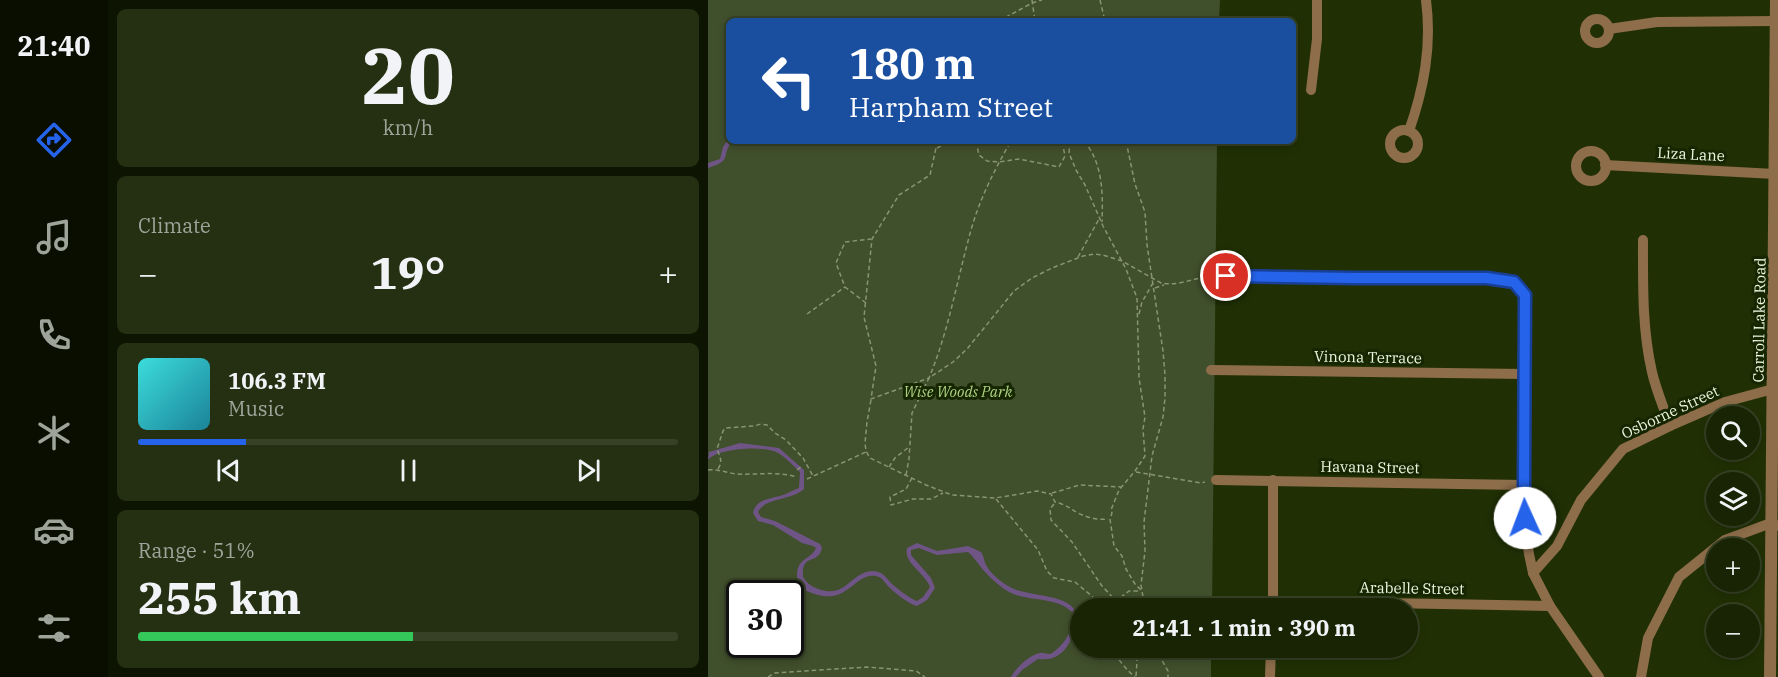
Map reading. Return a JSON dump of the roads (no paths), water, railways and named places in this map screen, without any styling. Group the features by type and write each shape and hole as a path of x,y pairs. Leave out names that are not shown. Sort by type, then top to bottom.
{"street":[{"path":"1311,90 1317,39 1317,0"},
{"path":"1409,131 1418,105 1427,63 1429,22 1426,0"},
{"name":"Carroll Lake Road","path":"1770,677 1774,524 1776,0"},
{"path":"1609,29 1657,22 1776,21"},
{"name":"Liza Lane","path":"1605,165 1775,174"},
{"path":"1643,240 1643,296 1647,342 1652,373 1670,426"},
{"path":"1226,276 1487,278 1514,282 1525,295 1524,485 1526,535 1533,573 1550,606 1599,677"},
{"name":"Vinona Terrace","path":"1211,370 1525,374"},
{"name":"Osborne Street","path":"1533,573 1557,546 1581,500 1623,449 1725,402 1773,389"},
{"name":"Havana Street","path":"1216,480 1524,485"},
{"path":"1273,598 1274,480"},
{"path":"1641,677 1648,638 1679,577 1725,540 1774,524"},
{"name":"Arabelle Street","path":"1418,606 1550,606"},
{"path":"1270,677 1271,658"}],"park label":[{"name":"Wise Woods Park","path":"958,391"}]}
